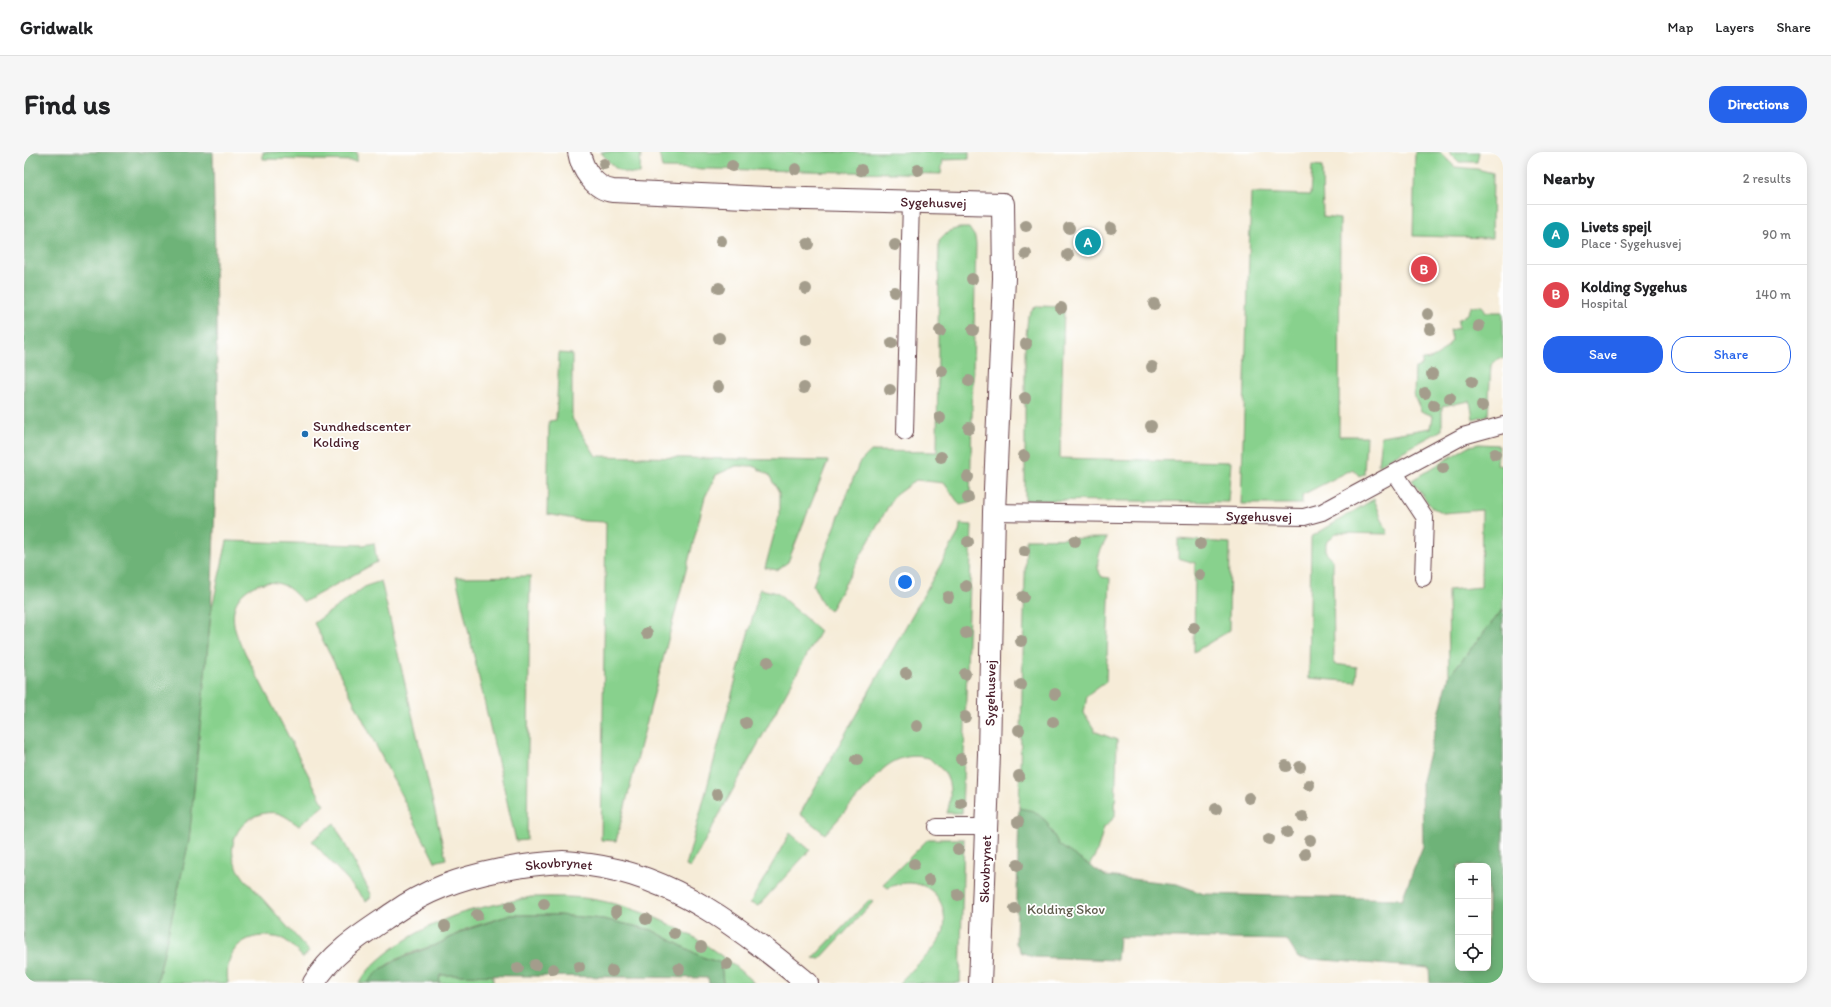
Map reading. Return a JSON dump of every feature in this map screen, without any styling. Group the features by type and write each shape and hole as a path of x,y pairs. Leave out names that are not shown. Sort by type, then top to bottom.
{"street":[{"name":"Sygehusvej","path":"579,152 587,172 596,184 606,190 760,198 1003,204 1004,278 994,512 989,754"},
{"name":"Skovbrynet","path":"980,983 989,754"},
{"name":"Skovbrynet","path":"314,983 320,972 352,942 409,902 443,885 484,873 522,866 564,862 608,868 646,878 706,907 768,951 807,983"}],"lane":[{"path":"905,432 911,202"},
{"name":"Sygehusvej","path":"994,512 1304,517 1322,512 1463,436 1503,425"},
{"path":"1395,473 1425,518 1423,578"},
{"path":"937,827 986,828"}],"green space":[{"path":"24,152 213,152 218,425 211,612 189,841 157,983 24,983"},
{"path":"263,152 357,152 357,161 263,159"},
{"path":"601,152 641,152 640,174 627,173 617,169"},
{"path":"659,152 969,152 969,159 943,160 941,174 662,168"},
{"path":"1415,152 1440,152 1455,167 1477,169 1493,173 1492,238 1413,236"},
{"path":"1449,152 1479,152 1477,162 1459,162"},
{"path":"1312,166 1322,167 1323,217 1340,219 1339,436 1366,436 1364,474 1359,476 1353,469 1302,495 1302,504 1241,504 1251,193 1310,195"},
{"path":"959,228 969,228 975,237 976,244 970,503 960,505 944,483 916,480 894,496 830,611 823,605 813,585 859,463 871,451 937,452 939,241 949,231"},
{"path":"1482,305 1486,312 1503,312 1503,359 1499,358 1491,365 1488,415 1473,419 1470,401 1442,406 1442,430 1378,465 1381,436 1431,428 1433,416 1421,411 1414,395 1415,368 1422,366 1422,360 1436,357 1443,351 1452,340 1450,330 1458,328 1458,320 1468,313 1472,306"},
{"path":"1039,306 1064,307 1060,458 1231,462 1228,502 1025,500 1025,347 1028,316 1034,308"},
{"path":"559,353 572,354 572,418 596,456 828,461 788,562 777,570 765,568 779,516 779,493 769,475 753,466 736,466 716,475 705,497 616,841 601,840 606,522 584,521 547,514 549,421 556,420"},
{"path":"1479,444 1499,445 1497,465 1503,466 1503,609 1449,676 1448,590 1481,587 1482,510 1443,513 1431,507 1412,480 1469,446"},
{"path":"1374,499 1388,534 1336,533 1326,543 1326,553 1333,560 1334,664 1357,667 1356,682 1309,678 1311,537"},
{"path":"960,524 972,525 962,813 947,813 950,788 945,773 929,758 916,756 899,759 883,769 825,834 800,814 959,532"},
{"path":"1107,538 1098,558 1099,572 1102,577 1110,578 1106,682 1087,696 1084,713 1096,732 1117,740 1115,817 1104,827 1097,852 1089,866 1059,845 1046,821 1019,808 1026,539"},
{"path":"1178,539 1230,543 1229,631 1194,652 1195,563 1178,558"},
{"path":"227,541 363,545 374,543 377,562 304,602 287,587 280,584 264,583 257,585 250,588 239,599 235,606 233,615 234,625 240,643 324,805 299,826 277,813 268,813 251,818 239,830 235,838 233,856 237,867 244,878 309,951 303,958 288,942 283,939 267,936 257,937 248,939 235,949 228,964 228,983 157,983 189,840 211,612"},
{"path":"530,576 527,840 516,841 456,577"},
{"path":"381,581 446,859 435,862 314,623 366,586"},
{"path":"760,589 777,593 820,631 690,868 686,866"},
{"name":"Kolding Skov","path":"1503,609 1503,983 1430,983 1429,968 1298,958 1287,940 1119,937 1117,960 1033,957 1021,952 1016,943 1019,808 1034,811 1046,821 1059,845 1105,876 1177,884 1204,894 1402,899 1423,846 1422,780 1449,676"},
{"path":"334,823 372,896 366,901 312,841"},
{"path":"790,833 810,850 758,906 750,903"},
{"path":"928,839 964,839 960,983 899,983 934,948 944,930 944,914 937,896 924,886 906,883 888,888 883,884"},
{"path":"531,897 584,898 636,910 679,929 699,941 737,968 754,983 723,983 721,963 702,957 652,930 603,919 558,915 510,915 466,929 438,944 393,961 381,969 367,983 359,983 367,972 388,952 414,935 441,921 462,913"},
{"path":"869,900 873,902 820,959 813,958"},
{"path":"510,915 558,915 603,919 652,930 702,957 721,963 723,983 709,983 708,978 440,975 439,983 367,983 381,969 399,959 438,944 466,930"},
{"path":"493,974 493,983 439,983 440,975"}],"place":[{"name":"Livets spejl","path":"1088,242"},
{"name":"Kolding Sygehus","path":"1424,269"},
{"name":"Sundhedscenter Kolding","path":"305,434"}]}
